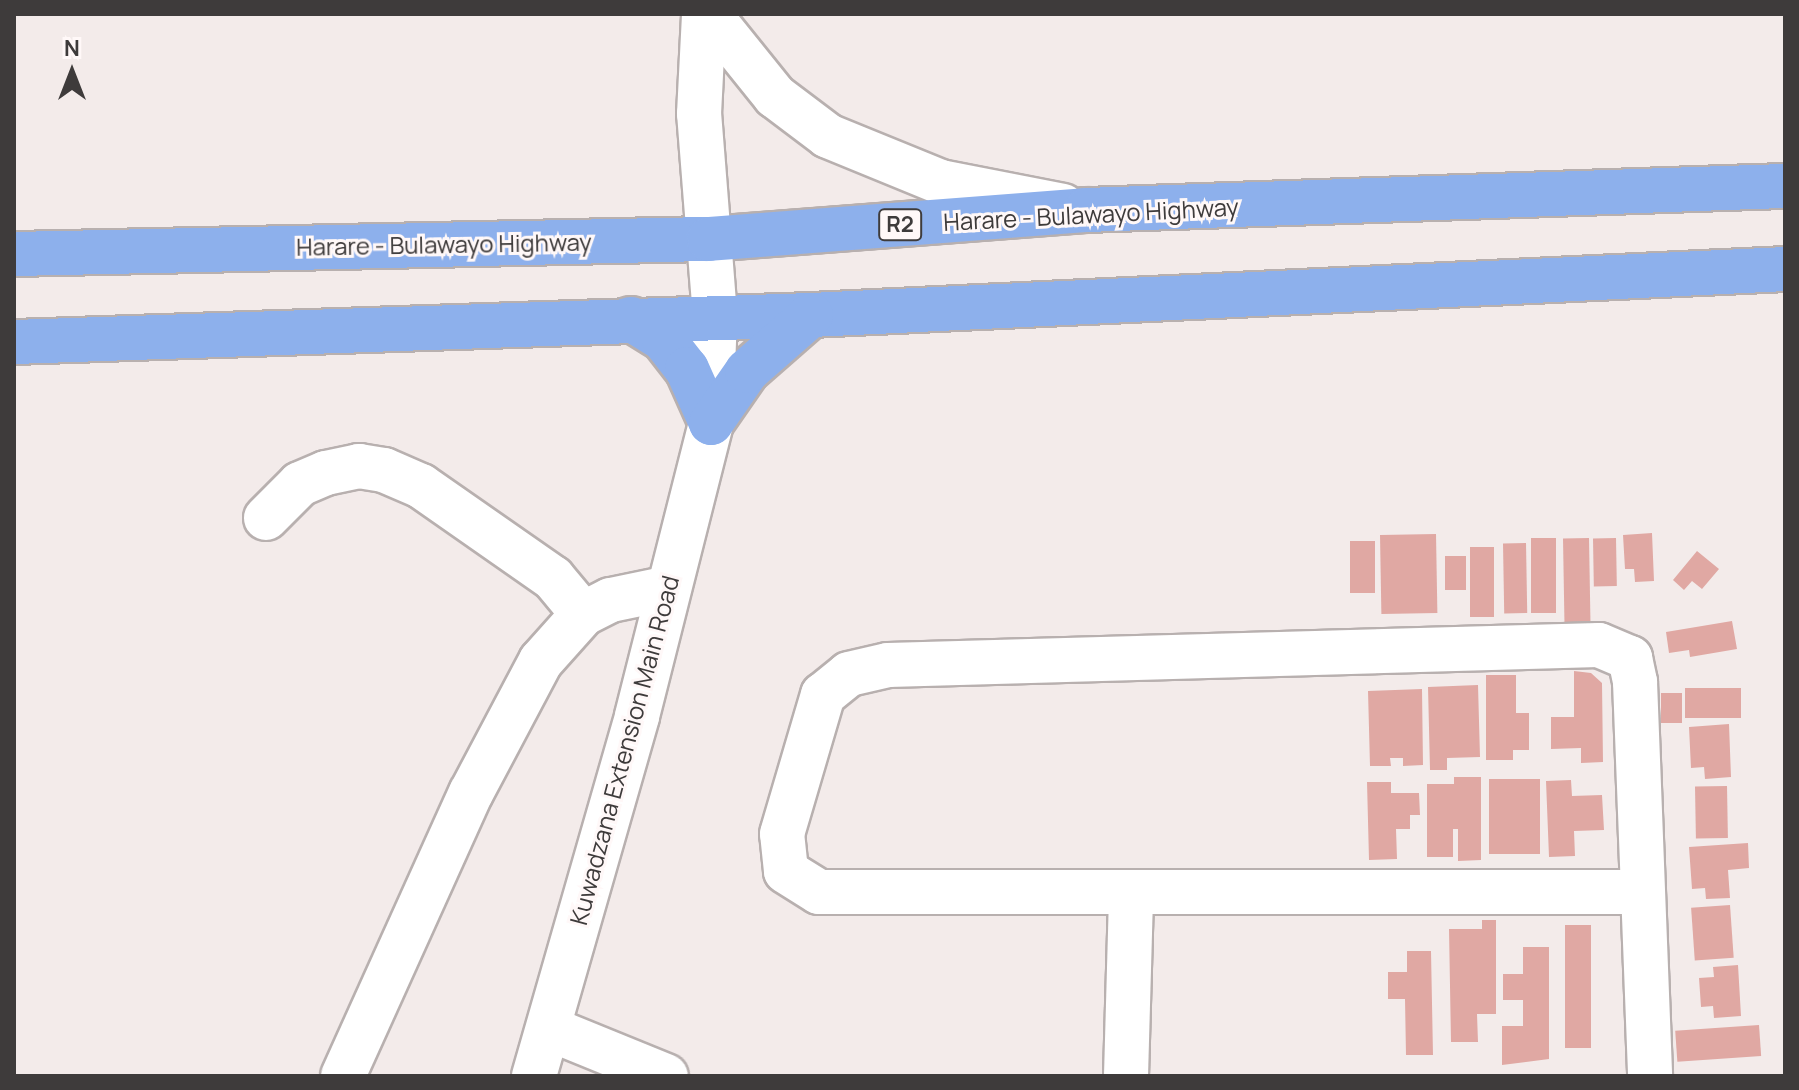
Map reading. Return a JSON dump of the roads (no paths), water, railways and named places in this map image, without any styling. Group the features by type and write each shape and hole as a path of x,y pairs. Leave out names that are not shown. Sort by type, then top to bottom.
{"highway":[{"name":"Harare - Bulawayo Highway","path":"14,254 709,239 1086,210 1785,186"},
{"path":"14,342 811,315 1785,269"},
{"path":"711,423 747,371 811,315"},
{"path":"631,319 664,340 687,369 711,423"}],"street":[{"path":"706,14 775,96 828,136 941,182 1086,210"},
{"name":"Kuwadzana Extension Main Road","path":"534,1076 550,1029 711,423 715,316 699,114 706,14"},
{"path":"266,518 300,484 326,473 359,466 384,470 421,486 553,578 583,614"},
{"path":"343,1076 471,793 541,661 583,614 611,600 669,588"},
{"path":"1642,892 1131,895 819,892 786,871 782,834 823,695 849,674 888,665 1599,645 1630,658 1635,682 1650,1076"},
{"path":"1126,1076 1131,895"},
{"path":"550,1029 666,1076"}]}
